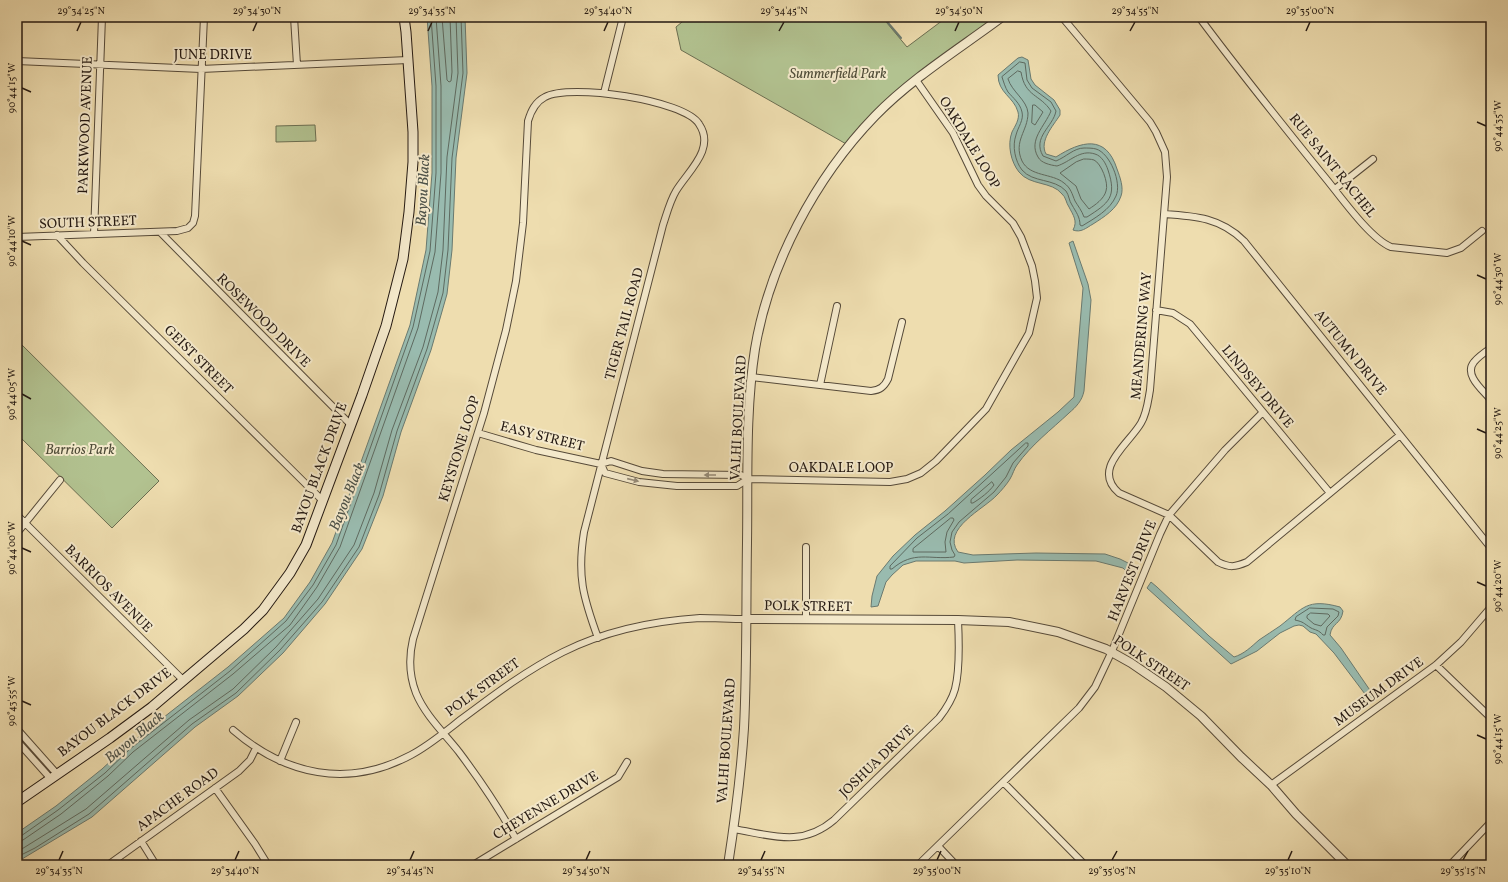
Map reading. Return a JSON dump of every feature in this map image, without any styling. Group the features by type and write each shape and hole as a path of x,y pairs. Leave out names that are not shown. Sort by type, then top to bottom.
{"main road":[{"name":"BAYOU BLACK DRIVE","path":"17,802 152,707 244,629 263,610 290,573 306,545 386,326 403,258 411,199 414,162 404,17"}],"street":[{"name":"PARKWOOD AVENUE","path":"94,234 102,17"},
{"name":"SOUTH STREET","path":"17,237 176,231 188,228 194,223 204,17"},
{"path":"294,17 298,65"},
{"path":"604,93 623,17"},
{"name":"VALHI BOULEVARD","path":"728,865 739,786 744,728 748,428 751,377 755,348 766,304 782,257 797,225 821,185 849,146 875,116 916,80 1002,17"},
{"name":"MEANDERING WAY","path":"1062,17 1150,122 1165,152 1166,166 1164,214 1150,390 1144,416 1135,432 1113,458 1108,471 1111,483 1119,493 1169,515 1218,562 1227,566 1236,566 1247,562 1400,435"},
{"name":"RUE SAINT RACHEL","path":"1199,17 1231,60 1334,189 1374,236 1384,244 1391,247 1447,253 1460,248 1482,231"},
{"name":"JUNE DRIVE","path":"17,60 202,69 408,60"},
{"name":"OAKDALE LOOP","path":"748,479 890,482 907,479 921,473 936,461 986,410 1029,333 1037,298 1032,266 1021,236 1013,223 986,196 978,185 953,133 916,80"},
{"name":"KEYSTONE LOOP","path":"516,839 486,788 424,708 416,692 411,671 410,652 498,364 516,281 523,223 528,121 531,111 545,96 554,93 604,93"},
{"name":"TIGER TAIL ROAD","path":"598,638 583,596 581,581 580,555 584,532 663,225 675,192 701,155 704,144 703,131 700,125 696,119 684,111 657,103 604,93"},
{"path":"1334,189 1373,159"},
{"name":"AUTUMN DRIVE","path":"1164,214 1203,218 1216,222 1237,234 1491,548"},
{"name":"ROSEWOOD DRIVE","path":"160,232 351,425"},
{"name":"GEIST STREET","path":"57,236 323,501"},
{"path":"820,385 837,306"},
{"name":"LINDSEY DRIVE","path":"1156,310 1173,313 1190,324 1330,493"},
{"path":"751,377 871,391 878,390 885,386 888,379 902,322"},
{"path":"1491,348 1473,364 1470,371 1473,379 1491,400"},
{"name":"HARVEST DRIVE","path":"918,865 1085,701 1095,687 1112,651 1169,515 1225,450 1263,412"},
{"name":"EASY STREET","path":"478,433 536,450 601,464 611,461 642,471 671,474 741,475 748,479 737,486 670,485 639,482 605,473 601,464"},
{"path":"670,485 671,474"},
{"path":"17,533 60,480"},
{"name":"BARRIOS AVENUE","path":"17,515 183,680"},
{"path":"806,547 806,620"},
{"name":"MUSEUM DRIVE","path":"1271,785 1436,665 1461,642 1491,607"},
{"name":"POLK STREET","path":"233,730 256,748 291,766 318,773 368,772 411,756 428,745 503,688 533,668 565,651 598,638 631,628 661,622 701,618 958,620 1009,622 1035,627 1087,641 1112,651 1166,687 1197,712 1271,785 1296,814 1347,865"},
{"name":"JOSHUA DRIVE","path":"733,830 785,838 799,837 814,833 827,826 834,820 939,718 948,706 955,689 958,674 958,620"},
{"path":"1436,665 1491,718"},
{"path":"280,761 296,722"},
{"path":"17,729 54,776"},
{"path":"17,741 54,776"},
{"name":"APACHE ROAD","path":"108,865 245,766 256,748"},
{"name":"CHEYENNE DRIVE","path":"472,865 618,776 627,762"},
{"path":"1003,782 1085,865"},
{"path":"215,788 268,865"},
{"path":"1450,865 1491,822"},
{"path":"141,841 156,865"},
{"path":"938,846 956,865"}],"green space":[{"name":"Summerfield Park","path":"688,17 882,17 907,47 947,17 1000,17 927,72 848,145 681,50 676,27"},
{"path":"315,125 316,141 276,142 276,126"},
{"name":"Barrios Park","path":"17,340 159,481 112,528 17,434"}],"water":[{"path":"427,17 465,17 467,73 456,158 452,250 447,294 431,350 401,432 383,496 362,549 325,604 283,653 238,696 195,727 92,817 17,862 17,833 56,806 102,769 127,746 228,667 284,618 310,582 332,543 410,325 426,250 432,173 432,86"},
{"path":"1022,57 1028,60 1031,79 1035,85 1054,100 1060,110 1060,115 1048,134 1044,144 1046,154 1056,157 1075,147 1092,144 1099,146 1106,150 1112,158 1119,175 1122,193 1119,201 1106,215 1081,230 1073,230 1075,224 1074,218 1063,195 1053,187 1029,180 1019,172 1012,158 1010,142 1012,132 1017,122 1018,112 1013,102 1003,91 998,75 1018,58"},
{"path":"1073,241 1088,284 1091,300 1084,391 1082,398 1074,408 1029,451 1017,465 1009,481 999,493 966,520 955,535 954,544 958,552 973,555 1036,553 1105,554 1120,559 1138,568 1134,576 1130,575 1123,568 1096,561 1017,560 964,563 955,561 916,561 903,565 892,575 886,582 878,606 871,607 877,576 893,556 915,535 945,511 1011,450 1074,397 1083,288 1069,243"},
{"path":"1151,582 1234,657 1250,648 1306,606 1313,604 1329,604 1340,607 1343,611 1342,616 1331,631 1330,635 1341,648 1376,699 1371,702 1334,653 1316,634 1299,625 1280,633 1257,651 1231,664 1147,588"}],"waterway":[{"path":"883,17 901,38"}],"water label":[{"name":"Bayou Black","path":"424,190"},
{"name":"Bayou Black","path":"348,497"},
{"name":"Bayou Black","path":"135,738"}]}
